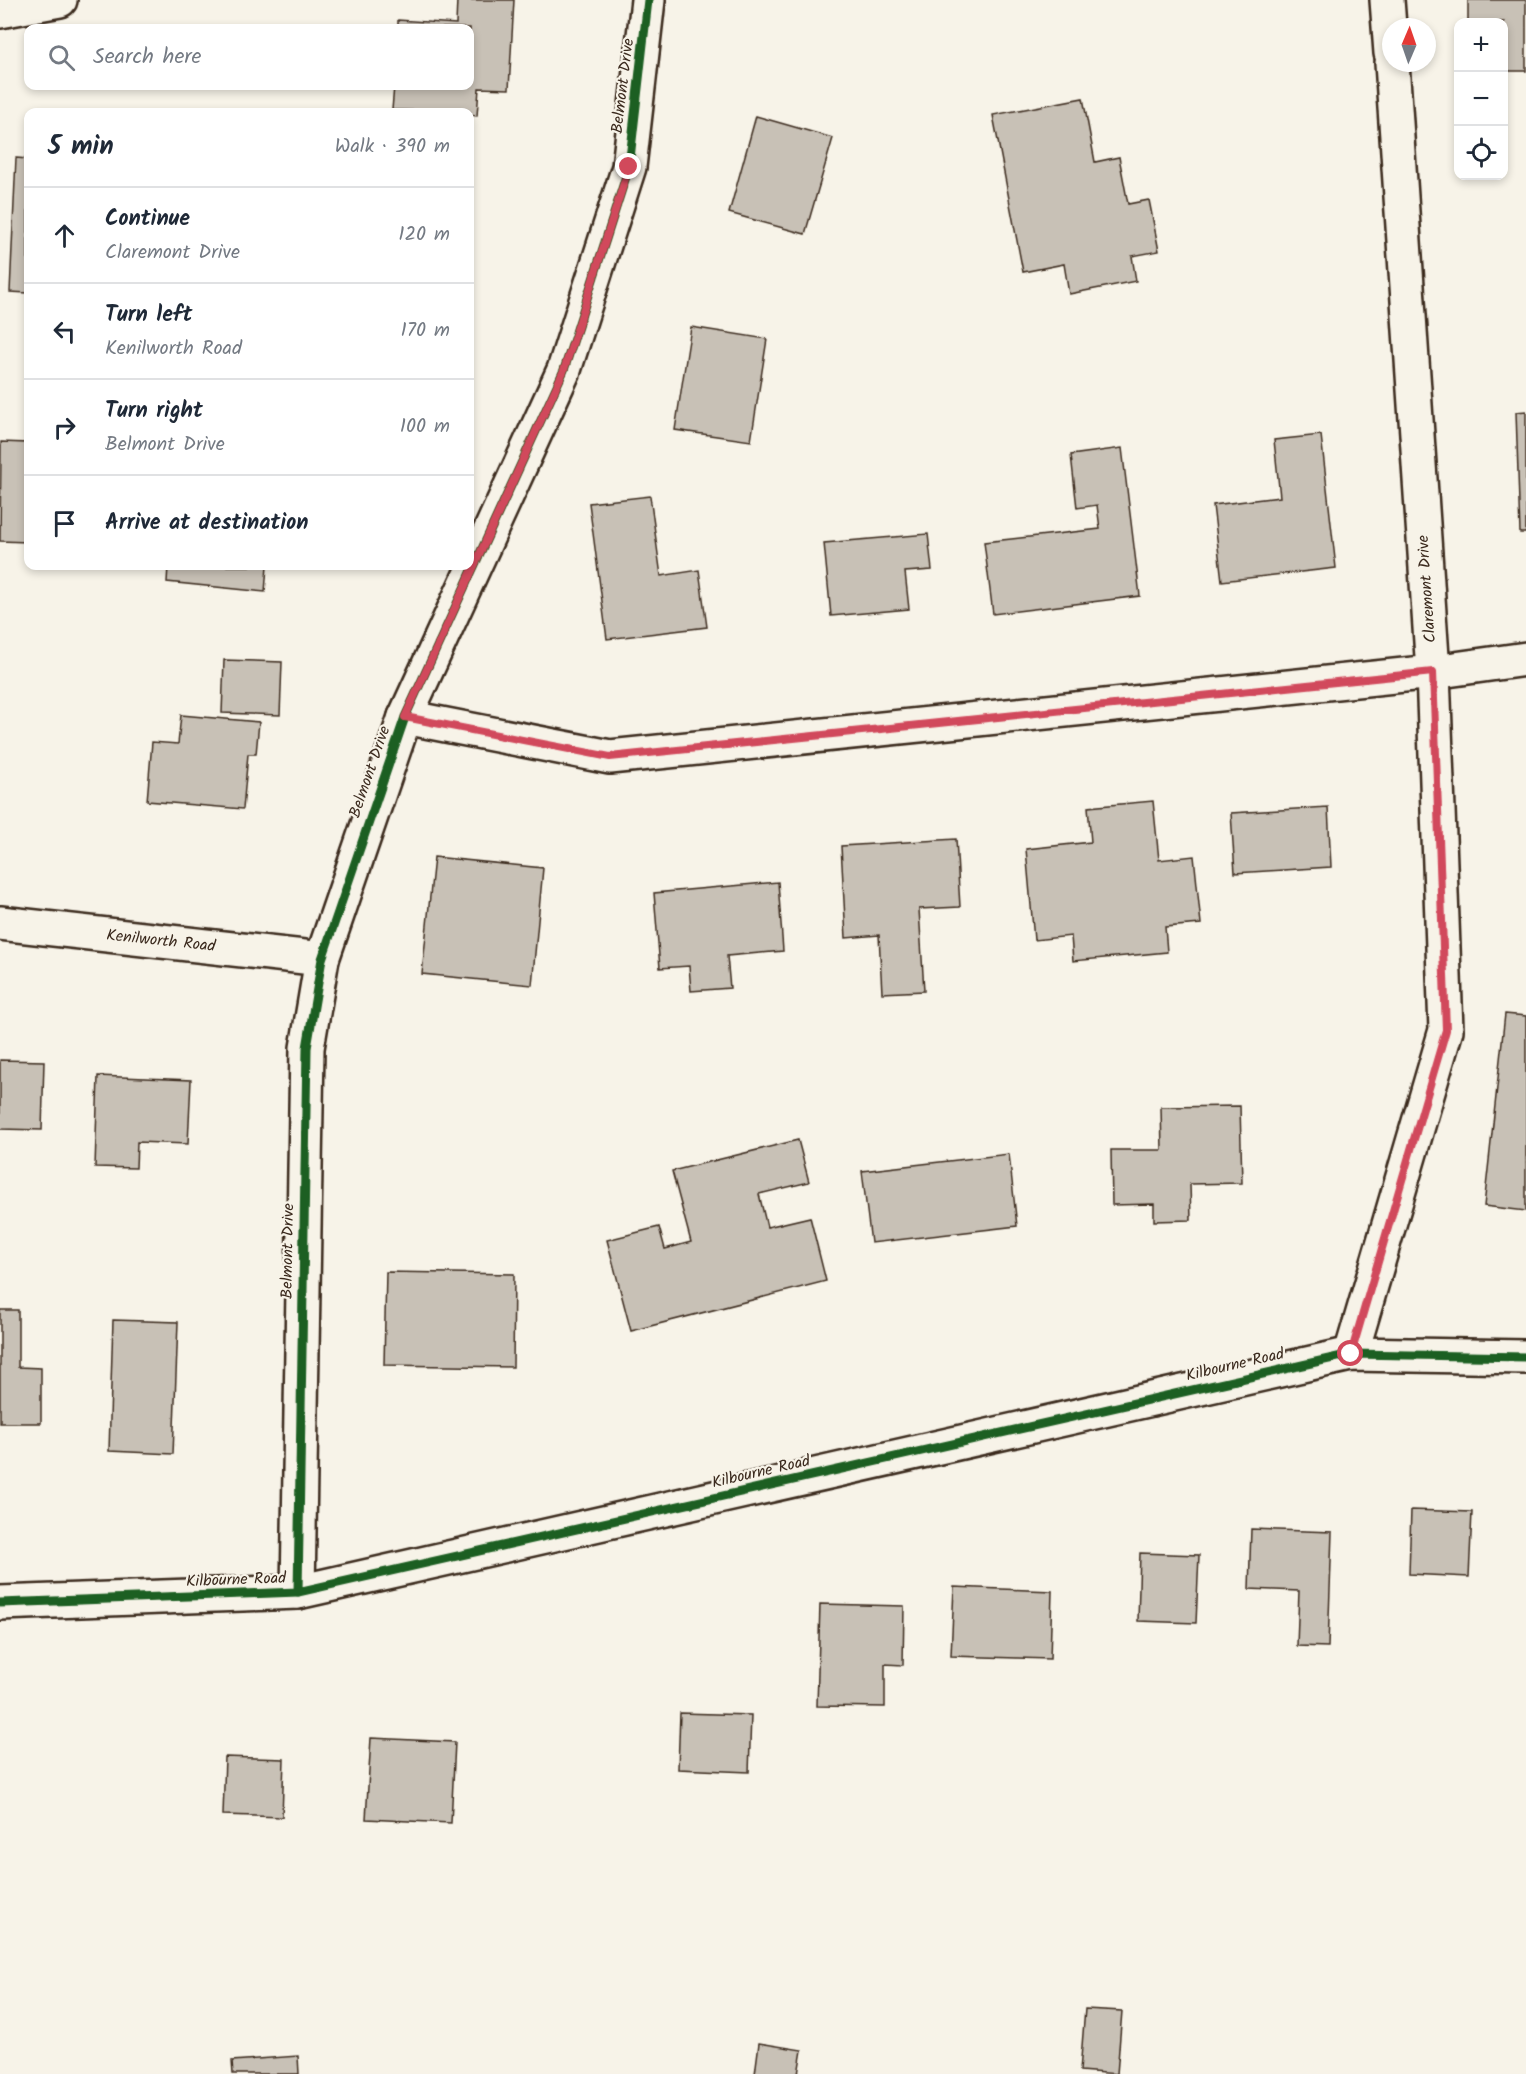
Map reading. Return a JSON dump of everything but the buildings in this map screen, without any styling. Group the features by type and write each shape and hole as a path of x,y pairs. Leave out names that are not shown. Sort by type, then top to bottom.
{"street":[{"path":"0,11 60,0"},
{"name":"Belmont Drive","path":"474,566 564,370 629,167 648,0"},
{"path":"1387,0 1388,18"},
{"name":"Claremont Drive","path":"1351,1354 1446,1030 1433,672 1393,72"},
{"name":"Belmont Drive","path":"298,1592 307,1048 322,959 405,717 472,570"},
{"path":"405,717 610,757 1433,672 1526,659"},
{"name":"Kenilworth Road","path":"0,923 322,959"},
{"name":"Kilbourne Road","path":"0,1603 298,1592 1351,1354 1526,1357"}],"cycle path":[{"path":"474,566 564,370 629,167 648,0"},
{"path":"298,1592 307,1048 322,959 405,717 472,570"},
{"path":"0,1603 298,1592 1351,1354 1526,1357"}],"route":[{"path":"629,167 564,370 405,717 610,757 1433,672 1446,1030 1351,1354"}]}
